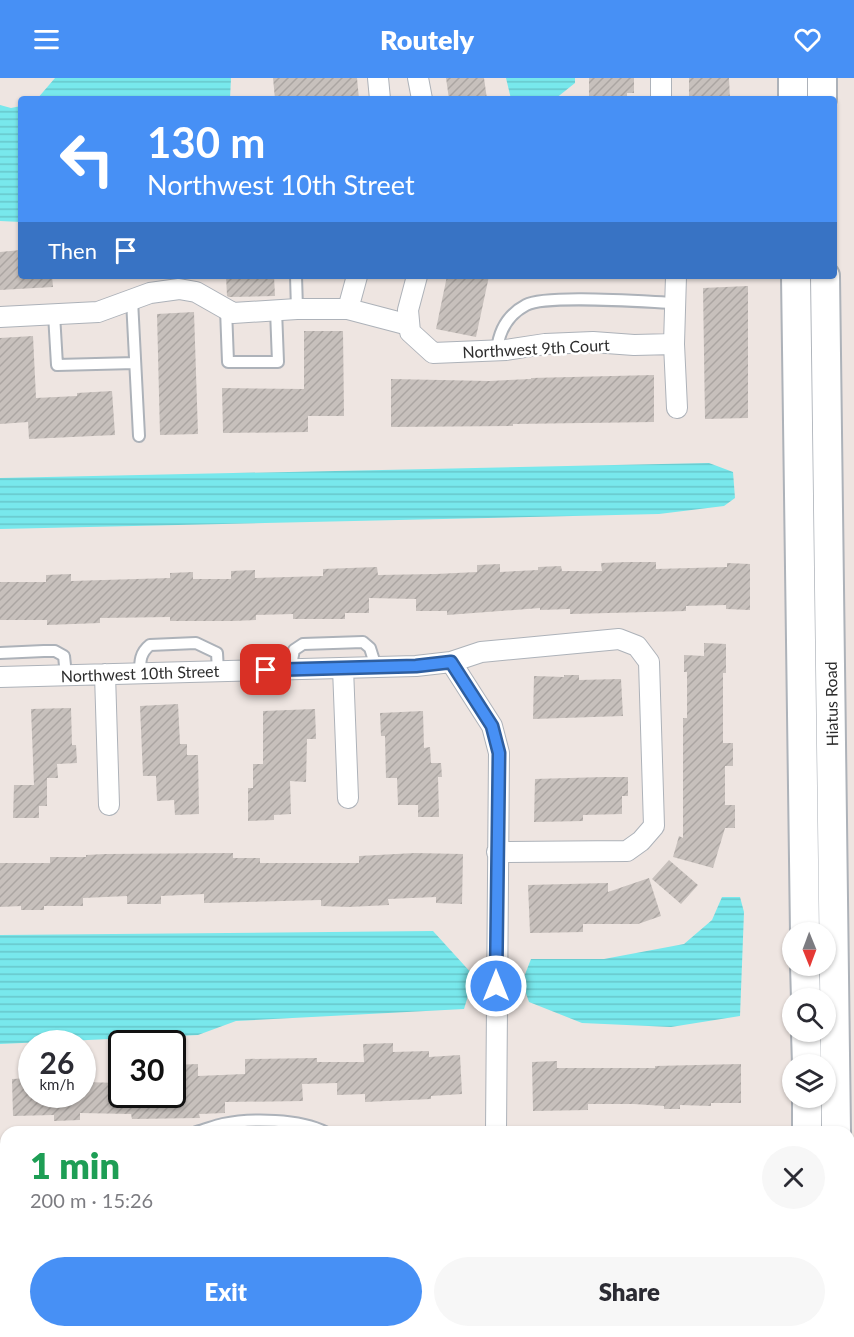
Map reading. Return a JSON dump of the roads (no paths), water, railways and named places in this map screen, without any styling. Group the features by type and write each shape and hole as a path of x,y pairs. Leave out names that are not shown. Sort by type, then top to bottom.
{"main road":[{"path":"793,78 793,96"},
{"path":"822,78 822,96"},
{"name":"Hiatus Road","path":"796,279 813,439 836,1126"},
{"name":"Hiatus Road","path":"805,922 813,439 825,279"},
{"path":"807,1108 807,1126"}],"street":[{"path":"378,78 380,96"},
{"path":"418,78 421,96"},
{"path":"661,78 661,96"},
{"path":"348,309 356,279"},
{"path":"0,316 98,312 150,293 179,289 196,292 233,314 297,309 348,309 409,325 408,310 416,279"},
{"path":"676,279 674,344 677,408"},
{"name":"Northwest 9th Court","path":"409,325 410,332 433,353 593,342 634,345 674,344"},
{"name":"Northwest 10th Street","path":"0,677 376,668 451,662 481,652 619,639 637,646 650,662 654,826 641,841 627,851 497,852"},
{"path":"451,662 492,726 499,753 496,1126"},
{"path":"343,668 348,798"},
{"path":"105,674 110,805"}],"lane":[{"path":"296,279 297,309"},
{"path":"132,300 139,436"},
{"path":"497,350 499,333 508,319 527,304 553,301 675,303"},
{"path":"226,309 228,362 278,362 276,310"},
{"path":"54,314 57,365 135,363"},
{"path":"290,670 294,650 303,644 363,642 370,648 376,668"},
{"path":"140,673 140,658 144,649 150,645 196,643 216,652 218,671"},
{"path":"0,653 55,651 64,656 66,675"},
{"path":"217,1126 275,1122 309,1126"}],"water":[{"path":"55,78 231,78 230,96 40,96"},
{"path":"506,78 575,78 575,83 559,96 510,96"},
{"path":"0,105 11,108 18,107 18,222 0,221"},
{"path":"709,463 733,472 735,498 724,506 659,514 0,529 0,478"},
{"path":"722,897 740,897 744,912 740,1016 671,1027 582,1023 529,1002 522,982 531,959 604,959 684,944 712,920"},
{"path":"433,931 474,976 464,1009 236,1021 198,1035 186,1036 186,1030 108,1030 108,1039 96,1040 96,1030 18,1030 18,1043 0,1044 0,935"}]}
